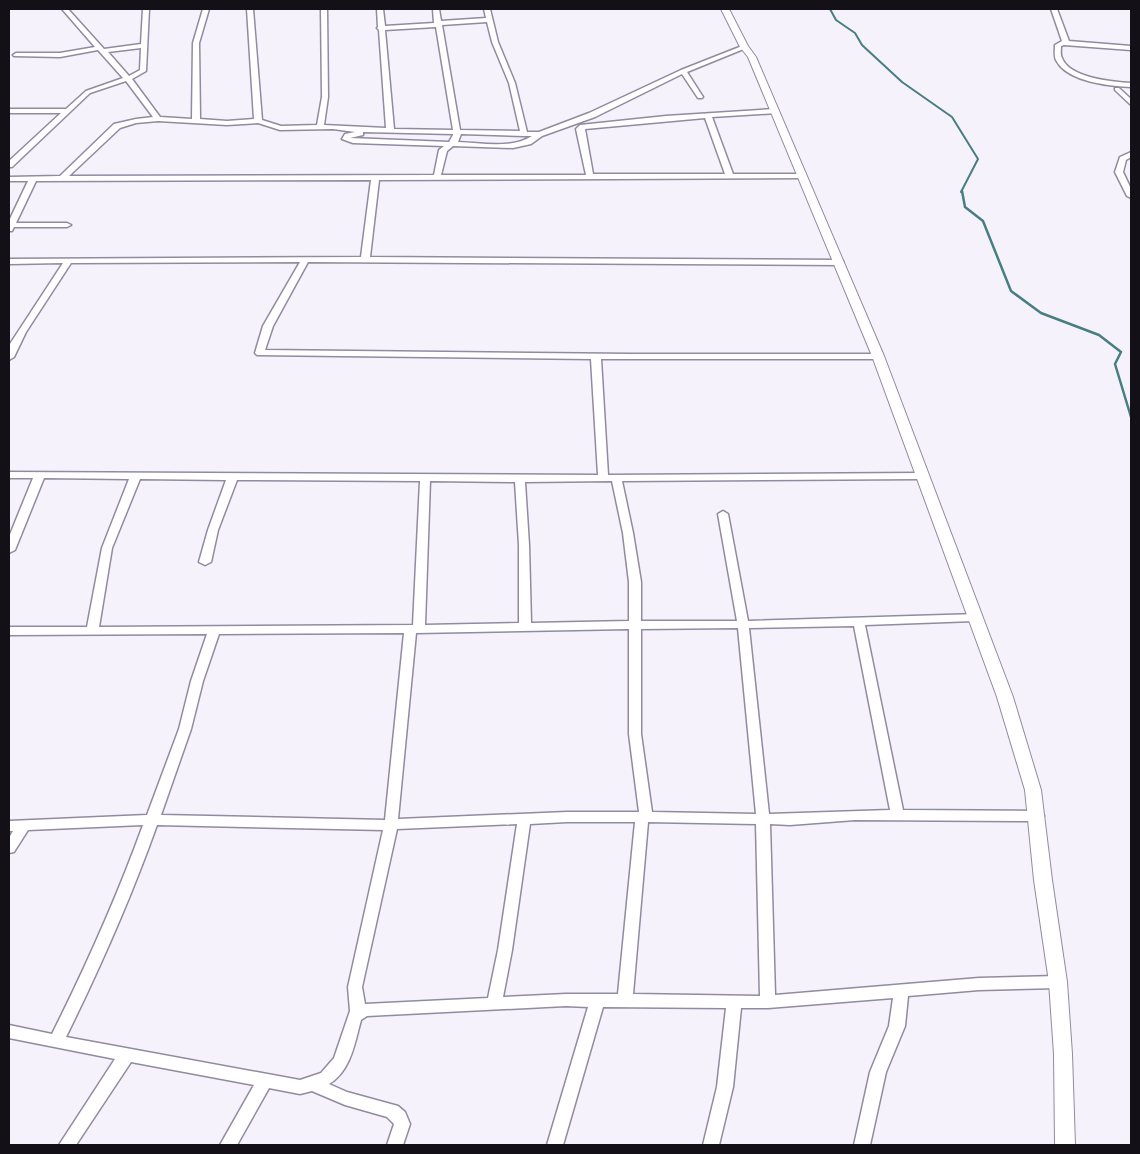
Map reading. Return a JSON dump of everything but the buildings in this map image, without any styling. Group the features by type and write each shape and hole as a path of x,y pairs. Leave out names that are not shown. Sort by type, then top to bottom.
{"street":[{"path":"65,9 140,94 158,119"},
{"path":"140,94 142,87 141,73 146,9"},
{"path":"196,122 196,43 206,9"},
{"path":"250,9 258,121"},
{"path":"320,127 325,97 324,9"},
{"path":"380,9 380,28 390,130"},
{"path":"436,9 457,135 452,144 444,150 437,177"},
{"path":"487,9 496,42 512,83 524,134"},
{"path":"726,9 744,47 752,57 878,356 921,476 1005,697 1033,790 1043,880 1058,982 1063,1054 1065,1145"},
{"path":"1054,9 1062,28 1066,42 1064,43"},
{"path":"380,28 490,20"},
{"path":"1131,48 1064,43 1058,45 1058,59 1064,66 1099,82 1131,85"},
{"path":"16,56 60,55 144,46"},
{"path":"363,130 348,136 346,139 353,141 513,146 528,142 540,134 592,115 683,72 744,47"},
{"path":"683,72 700,97"},
{"path":"9,165 88,92 141,73"},
{"path":"1117,89 1131,103"},
{"path":"9,111 66,111"},
{"path":"590,177 580,129 582,127 774,111"},
{"path":"708,115 730,177"},
{"path":"63,178 117,126 158,119 196,122 258,121 280,128 320,127 363,130 540,134"},
{"path":"1131,154 1123,160 1119,172 1131,196"},
{"path":"9,179 801,176"},
{"path":"365,260 375,178"},
{"path":"33,179 10,227 67,225"},
{"path":"305,260 268,326 260,353 596,357 878,356"},
{"path":"9,261 365,260 840,263"},
{"path":"9,357 15,341 60,276 68,261"},
{"path":"596,357 603,478"},
{"path":"9,475 520,479 921,476"},
{"path":"9,550 40,475"},
{"path":"92,631 107,548 136,475"},
{"path":"205,562 213,530 233,476"},
{"path":"358,1012 355,987 391,824 414,629 425,478"},
{"path":"616,478 628,532 635,582 633,625 635,734 643,785 644,817 625,1000"},
{"path":"520,479 524,545 525,627"},
{"path":"723,514 743,624 763,820 768,1002"},
{"path":"9,631 414,629 859,622 974,617"},
{"path":"859,622 897,814"},
{"path":"56,1042 90,974 134,870 186,729 197,681 214,630"},
{"path":"9,826 151,820 391,824 644,817 763,820 897,814 1037,816"},
{"path":"494,1003 524,819"},
{"path":"9,848 24,826"},
{"path":"9,1031 56,1042 300,1086 322,1080 339,1067 354,1016 358,1012 377,1008 597,1000 768,1002 979,984 1058,982"},
{"path":"862,1145 878,1072 897,1026 900,991"},
{"path":"555,1145 597,1000"},
{"path":"711,1145 725,1087 734,1001"},
{"path":"67,1145 127,1055"},
{"path":"228,1145 265,1080"},
{"path":"313,1084 344,1098 392,1111 399,1117 402,1124 395,1145"}],"waterway":[{"path":"830,9 836,20 855,33 862,45 902,82 952,117 978,159 961,192"},
{"path":"962,191 965,207 983,221 1011,291 1041,313 1099,335 1121,352 1115,364 1131,417"}]}
